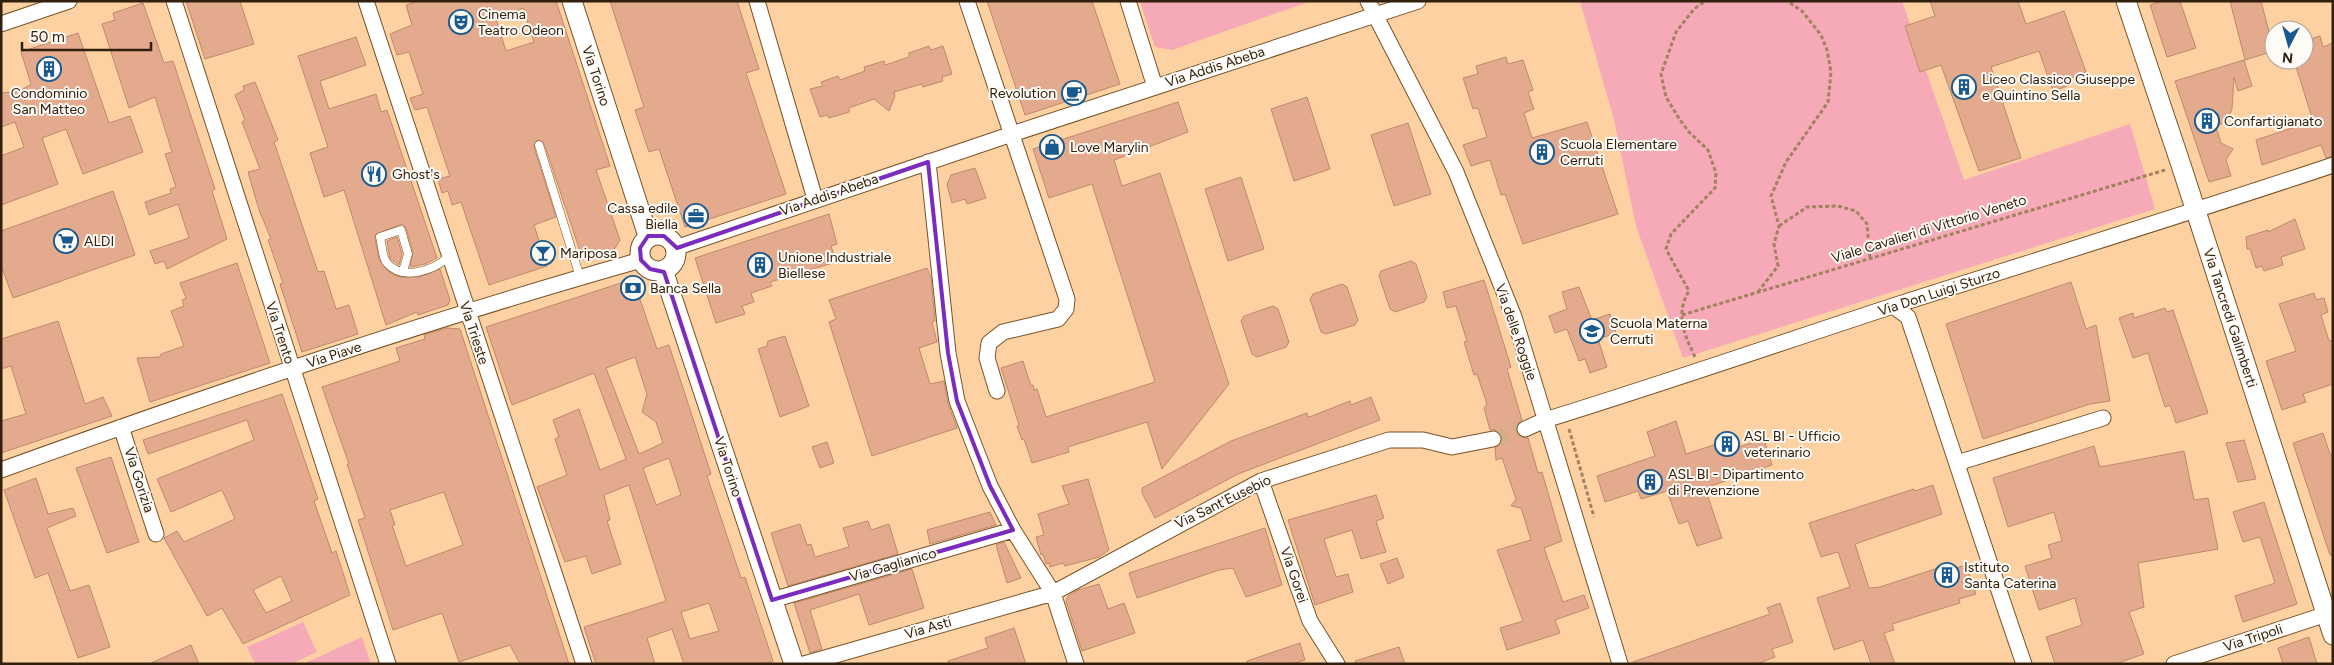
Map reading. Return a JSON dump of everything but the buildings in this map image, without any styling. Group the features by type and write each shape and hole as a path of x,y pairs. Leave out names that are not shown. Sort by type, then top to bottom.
{"street":[{"path":"1,24 69,1"},
{"name":"Via Trento","path":"174,1 388,664"},
{"name":"Via Trieste","path":"366,1 584,664"},
{"name":"Via Torino","path":"572,1 648,236"},
{"path":"757,1 815,200"},
{"path":"967,1 1066,298 1066,309 1058,319 1003,332 989,342 987,358 997,392"},
{"path":"1128,1 1155,87"},
{"name":"Via delle Roggie","path":"1368,1 1374,16 1456,172 1514,317 1620,664"},
{"name":"Via Addis Abeba","path":"675,248 1012,134 1418,1"},
{"name":"Via Tancredi Galimberti","path":"2126,1 2330,613 2333,635"},
{"path":"928,162 948,353 957,401 990,486 1013,530 1053,593 1076,664"},
{"name":"Via Don Luigi Sturzo","path":"1545,420 1701,371 1893,306 2196,211 2333,165"},
{"path":"648,236 664,236 669,239 675,248 672,264 663,270 650,269 641,260 640,248 648,236"},
{"name":"Via Piave","path":"1,470 292,369 467,312 641,260"},
{"name":"Via Torino","path":"663,270 794,664"},
{"path":"1893,306 1908,317 1978,532 2024,664"},
{"path":"1957,463 2103,418"},
{"path":"1525,429 1545,420"},
{"name":"Via Gorizia","path":"121,427 156,534"},
{"name":"Via Sant'Eusebio","path":"1053,593 1261,481 1390,440 1424,440 1452,446 1493,439"},
{"name":"Via Gorei","path":"1261,481 1310,621 1337,664"},
{"name":"Via Gaglianico","path":"772,600 1013,530"},
{"name":"Via Asti","path":"804,664 1053,593"},
{"name":"Via Tripoli","path":"2174,664 2330,613"}],"lane":[{"path":"539,145 580,277"},
{"path":"403,272 408,254 402,230 380,237 386,262 400,273 412,274 442,263 449,256"}],"path":[{"path":"1701,371 1682,330 1682,302 1689,291 1666,249 1671,234 1715,188 1716,173 1708,150 1689,132 1666,97 1661,74 1676,32 1694,9 1705,1"},
{"path":"1758,292 1778,266 1774,244 1779,226 1771,196 1786,162 1828,102 1831,72 1827,50 1821,35 1802,11 1787,1"},
{"name":"Viale Cavalieri di Vittorio Veneto","path":"1682,315 2181,166"},
{"path":"1779,226 1807,207 1838,206 1856,211 1867,224 1870,259"}],"highlighted area":[{"path":"928,162 948,353 957,401 990,486 1013,530 772,600 664,272 650,269 641,260 640,248 648,236 664,236 677,248"}],"shaded area":[{"path":"1140,1 1311,1 1172,50 1155,47"},
{"path":"1580,1 1902,1 1964,180 2130,124 2155,209 1683,358 1636,226 1614,120"},
{"path":"303,622 317,652 291,664 255,664 247,647"},
{"path":"362,637 371,664 303,664"}],"tunnel":[{"path":"1493,439 1525,429"}],"place":[{"name":"Cinema Teatro Odeon","path":"461,22"},
{"name":"Condominio San Matteo","path":"49,69"},
{"name":"Liceo Classico Giuseppe e Quintino Sella","path":"1964,87"},
{"name":"Revolution","path":"1074,93"},
{"name":"Confartigianato","path":"2207,121"},
{"name":"Love Marylin","path":"1052,147"},
{"name":"Scuola Elementare Cerruti","path":"1542,152"},
{"name":"Ghost's","path":"374,174"},
{"name":"Cassa edile Biella","path":"696,216"},
{"name":"ALDI","path":"66,241"},
{"name":"Mariposa","path":"543,253"},
{"name":"Unione Industriale Biellese","path":"760,265"},
{"name":"Banca Sella","path":"633,288"},
{"name":"Scuola Materna Cerruti","path":"1592,331"},
{"name":"ASL BI - Ufficio veterinario","path":"1727,444"},
{"name":"ASL BI - Dipartimento di Prevenzione","path":"1650,482"},
{"name":"Istituto Santa Caterina","path":"1947,575"}]}
